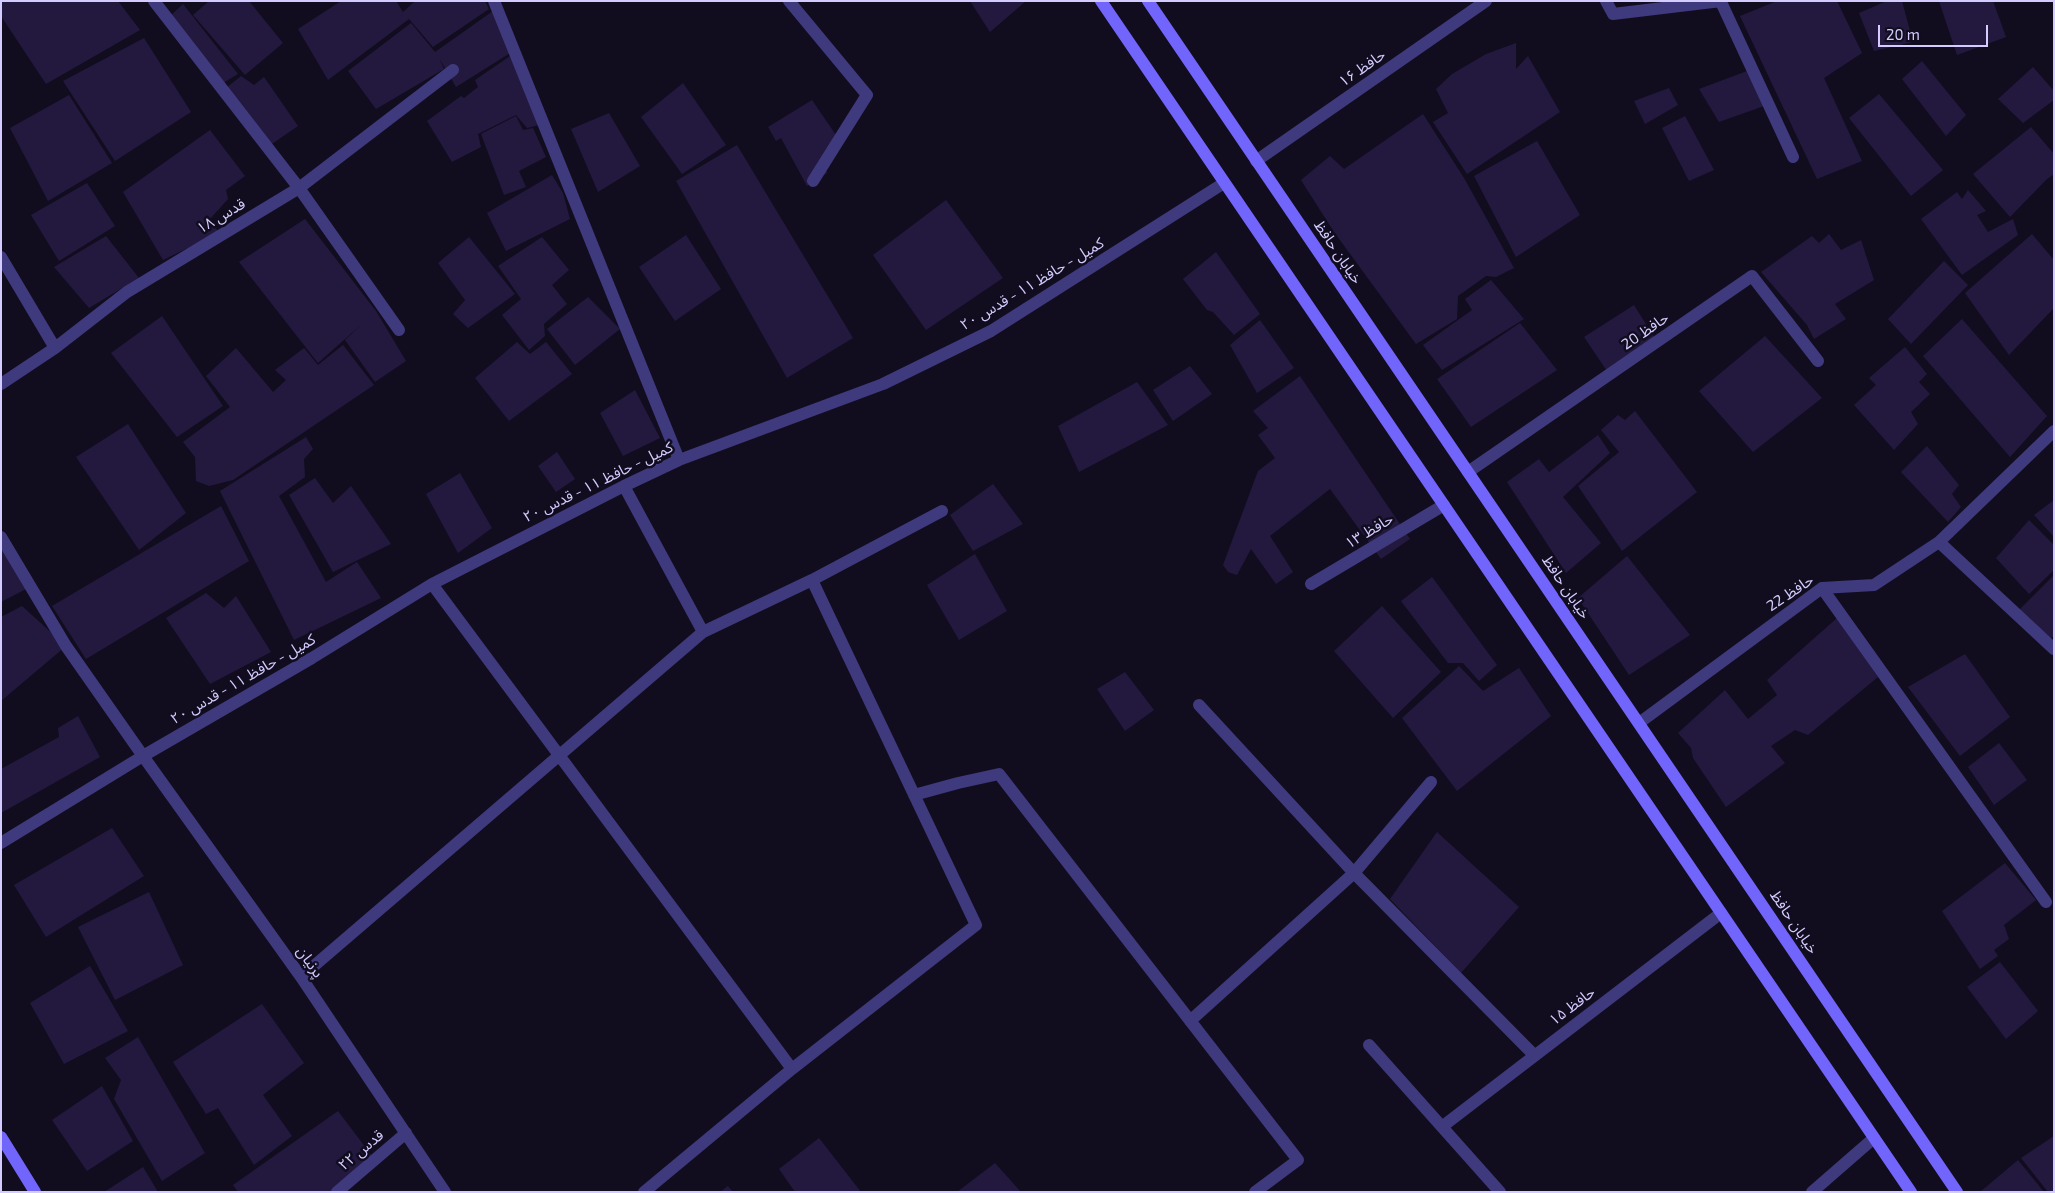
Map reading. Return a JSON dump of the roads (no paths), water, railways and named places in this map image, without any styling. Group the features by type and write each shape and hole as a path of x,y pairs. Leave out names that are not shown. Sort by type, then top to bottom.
{"main road":[{"path":"1101,1 1911,1192"},
{"name":"خیابان حافظ","path":"1148,1 1957,1192"},
{"path":"1,1137 35,1192"}],"street":[{"path":"154,1 299,188 398,330"},
{"path":"494,1 679,460"},
{"path":"789,1 867,95 813,181"},
{"name":"حافظ ۱۶","path":"1256,161 1486,1"},
{"path":"1606,1 1613,14 1721,2 1793,157"},
{"name":"قدس ۱۸","path":"1,384 55,348 127,292 299,188 453,70"},
{"name":"کمیل - حافظ ۱۱ - قدس ۲۰","path":"1,843 432,584 679,460 883,384 991,331 1224,183"},
{"path":"1,258 55,348"},
{"name":"حافظ 20","path":"1468,472 1752,276 1818,361"},
{"name":"حافظ 22","path":"1639,724 1822,588 1874,585 1939,542 2054,431"},
{"path":"624,486 703,632"},
{"name":"حافظ ۱۳","path":"1311,584 1444,505"},
{"path":"301,977 703,632 812,580 942,510"},
{"name":"پرنیان","path":"1,537 66,646 301,977 445,1192"},
{"path":"1939,542 2054,649"},
{"path":"644,1192 792,1069 976,925 812,580"},
{"path":"432,584 792,1069"},
{"path":"1822,588 2046,902"},
{"path":"1199,704 1354,872 1534,1056"},
{"path":"914,795 999,774 1298,1160 1255,1192"},
{"path":"1190,1021 1354,872 1431,782"},
{"name":"حافظ ۱۵","path":"1443,1126 1721,913"},
{"path":"1369,1045 1500,1192"},
{"name":"قدس ۲۲","path":"336,1192 406,1134"},
{"path":"1812,1192 1874,1138"}]}
